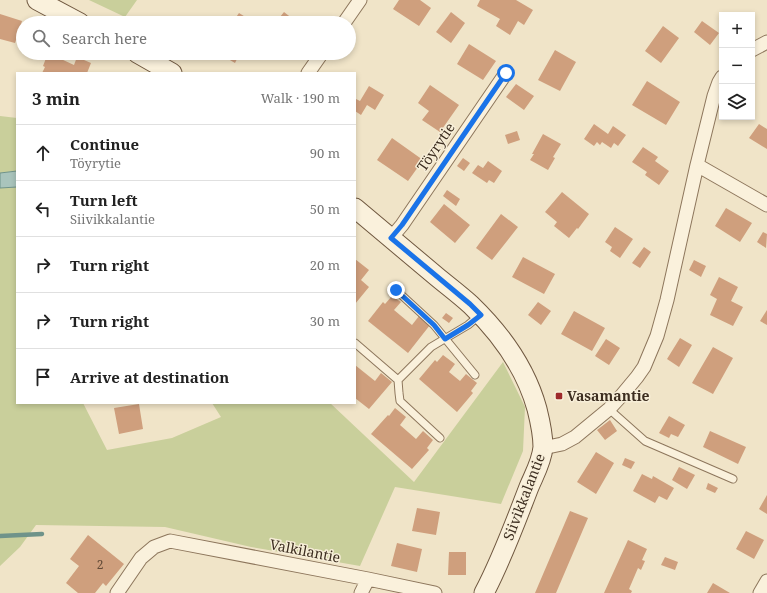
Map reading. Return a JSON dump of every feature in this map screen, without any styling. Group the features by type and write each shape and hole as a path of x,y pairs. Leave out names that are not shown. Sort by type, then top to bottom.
{"main road":[{"path":"37,0 67,16"},
{"path":"149,60 170,72"},
{"name":"Siivikkalantie","path":"356,209 470,304 481,315 511,352 534,399 540,422 543,448 540,461 484,593"}],"street":[{"path":"349,16 360,0"},
{"path":"755,48 767,42"},
{"path":"309,72 317,60"},
{"name":"Töyrytie","path":"391,238 402,225 506,73"},
{"path":"543,448 562,444 575,436 609,409 637,377 644,366 657,336 667,300 697,165 714,96 719,82"},
{"path":"697,165 767,206"},
{"name":"Valkilantie","path":"117,593 141,558 154,546 170,541 435,593"},
{"path":"361,593 368,579"},
{"path":"760,593 767,581"}],"lane":[{"path":"396,290 434,325 475,375"},
{"path":"398,380 431,346 468,325 481,315"},
{"path":"356,344 398,380 400,401 440,438"},
{"path":"609,409 645,441 733,479"}],"green space":[{"path":"89,0 137,0 126,16"},
{"path":"0,116 16,118 16,171 0,173"},
{"path":"16,187 16,404 84,404 107,450 172,438 221,417 213,404 331,404 414,482 503,362 525,407 523,451 501,504 395,487 360,566 251,547 165,527 36,525 20,547 0,566 0,188"}],"water":[{"path":"16,171 16,187 0,188 0,173"}],"building":[{"path":"399,0 420,0 431,8 419,26 393,9"},
{"path":"480,0 516,0 533,10 524,25 518,21 510,35 496,26 500,19 477,6"},
{"path":"284,12 289,16 281,16"},
{"path":"451,12 465,23 451,43 436,32"},
{"path":"239,13 244,16 237,16"},
{"path":"0,14 16,19 15,43 0,39"},
{"path":"702,21 719,33 710,45 694,32"},
{"path":"663,26 679,38 661,63 645,51"},
{"path":"469,44 496,61 483,80 457,64"},
{"path":"555,50 576,62 560,91 538,80"},
{"path":"45,60 63,60 74,65 76,60 84,60 91,63 87,72 42,72 45,67 43,66"},
{"path":"647,81 680,102 666,125 632,105"},
{"path":"516,84 534,96 524,110 506,97"},
{"path":"430,85 459,105 440,132 422,120 429,111 418,103"},
{"path":"369,86 384,95 375,110 367,105 361,115 356,112 356,99 360,101"},
{"path":"594,124 608,134 613,126 626,135 618,146 614,143 611,148 602,142 600,145 597,142 594,146 584,139"},
{"path":"759,124 767,129 767,149 749,138"},
{"path":"517,131 520,140 508,144 505,135"},
{"path":"543,134 561,144 553,157 555,158 548,170 530,160"},
{"path":"392,138 423,160 408,181 377,160"},
{"path":"643,147 658,157 655,161 669,171 659,185 645,175 647,172 632,162"},
{"path":"463,158 470,163 464,171 457,166"},
{"path":"488,161 502,171 494,183 489,180 487,183 472,173 478,165 483,168"},
{"path":"447,190 460,199 456,206 443,196"},
{"path":"562,192 589,214 569,238 554,226 557,222 545,212"},
{"path":"444,204 470,225 455,243 430,222"},
{"path":"726,208 752,223 740,242 715,226"},
{"path":"501,214 518,227 492,260 476,248"},
{"path":"615,227 633,239 620,258 610,251 612,247 605,242"},
{"path":"763,232 767,234 766,248 757,242"},
{"path":"644,247 651,252 640,268 632,263"},
{"path":"523,257 555,274 544,294 512,277"},
{"path":"356,260 369,270 361,280 369,287 356,303"},
{"path":"694,260 706,266 701,277 689,270"},
{"path":"719,277 738,287 731,301 743,307 733,326 710,315 717,299 710,295"},
{"path":"392,296 401,302 394,310 412,325 419,316 430,325 408,353 368,321 383,302 385,304"},
{"path":"538,302 551,311 541,325 528,315"},
{"path":"767,310 767,325 760,321"},
{"path":"574,311 605,328 592,351 561,334"},
{"path":"446,313 453,318 449,323 442,318"},
{"path":"680,338 692,345 679,367 667,359"},
{"path":"606,339 620,348 609,365 595,356"},
{"path":"713,347 733,358 713,394 692,383"},
{"path":"443,355 455,364 449,372 460,381 466,374 477,383 471,391 473,393 457,412 419,379 435,360 437,362"},
{"path":"356,366 375,381 381,373 392,382 369,409 356,399"},
{"path":"139,404 143,429 119,434 114,408"},
{"path":"395,408 406,417 400,425 416,439 423,431 433,440 427,448 429,450 412,469 371,434"},
{"path":"669,416 685,425 678,437 671,434 669,438 659,433"},
{"path":"610,420 617,431 605,440 597,430"},
{"path":"710,431 746,447 738,464 703,447"},
{"path":"596,452 614,463 596,494 577,482"},
{"path":"625,458 635,462 631,469 622,465"},
{"path":"679,467 695,475 687,489 672,480"},
{"path":"642,474 652,479 653,476 674,488 667,500 659,496 655,503 633,491"},
{"path":"708,483 718,488 715,493 706,489"},
{"path":"767,495 767,514 759,509"},
{"path":"417,508 440,512 436,535 412,531"},
{"path":"570,511 588,518 556,593 535,593"},
{"path":"746,531 764,540 754,559 736,549"},
{"path":"88,535 124,564 106,586 103,583 95,593 78,593 66,583 79,566 70,559"},
{"path":"628,540 647,549 642,560 645,561 641,570 638,568 629,589 632,591 631,593 604,593"},
{"path":"397,543 422,549 417,572 391,566"},
{"path":"449,552 466,552 466,575 448,575"},
{"path":"665,557 678,562 675,570 661,565"},
{"path":"713,583 730,593 707,593"}],"waterway":[{"path":"0,536 42,534"}],"place":[{"name":"Vasamantie","path":"559,396"}],"route":[{"path":"396,290 434,325 445,339 481,315 470,304 391,238 402,225 506,73"}]}
